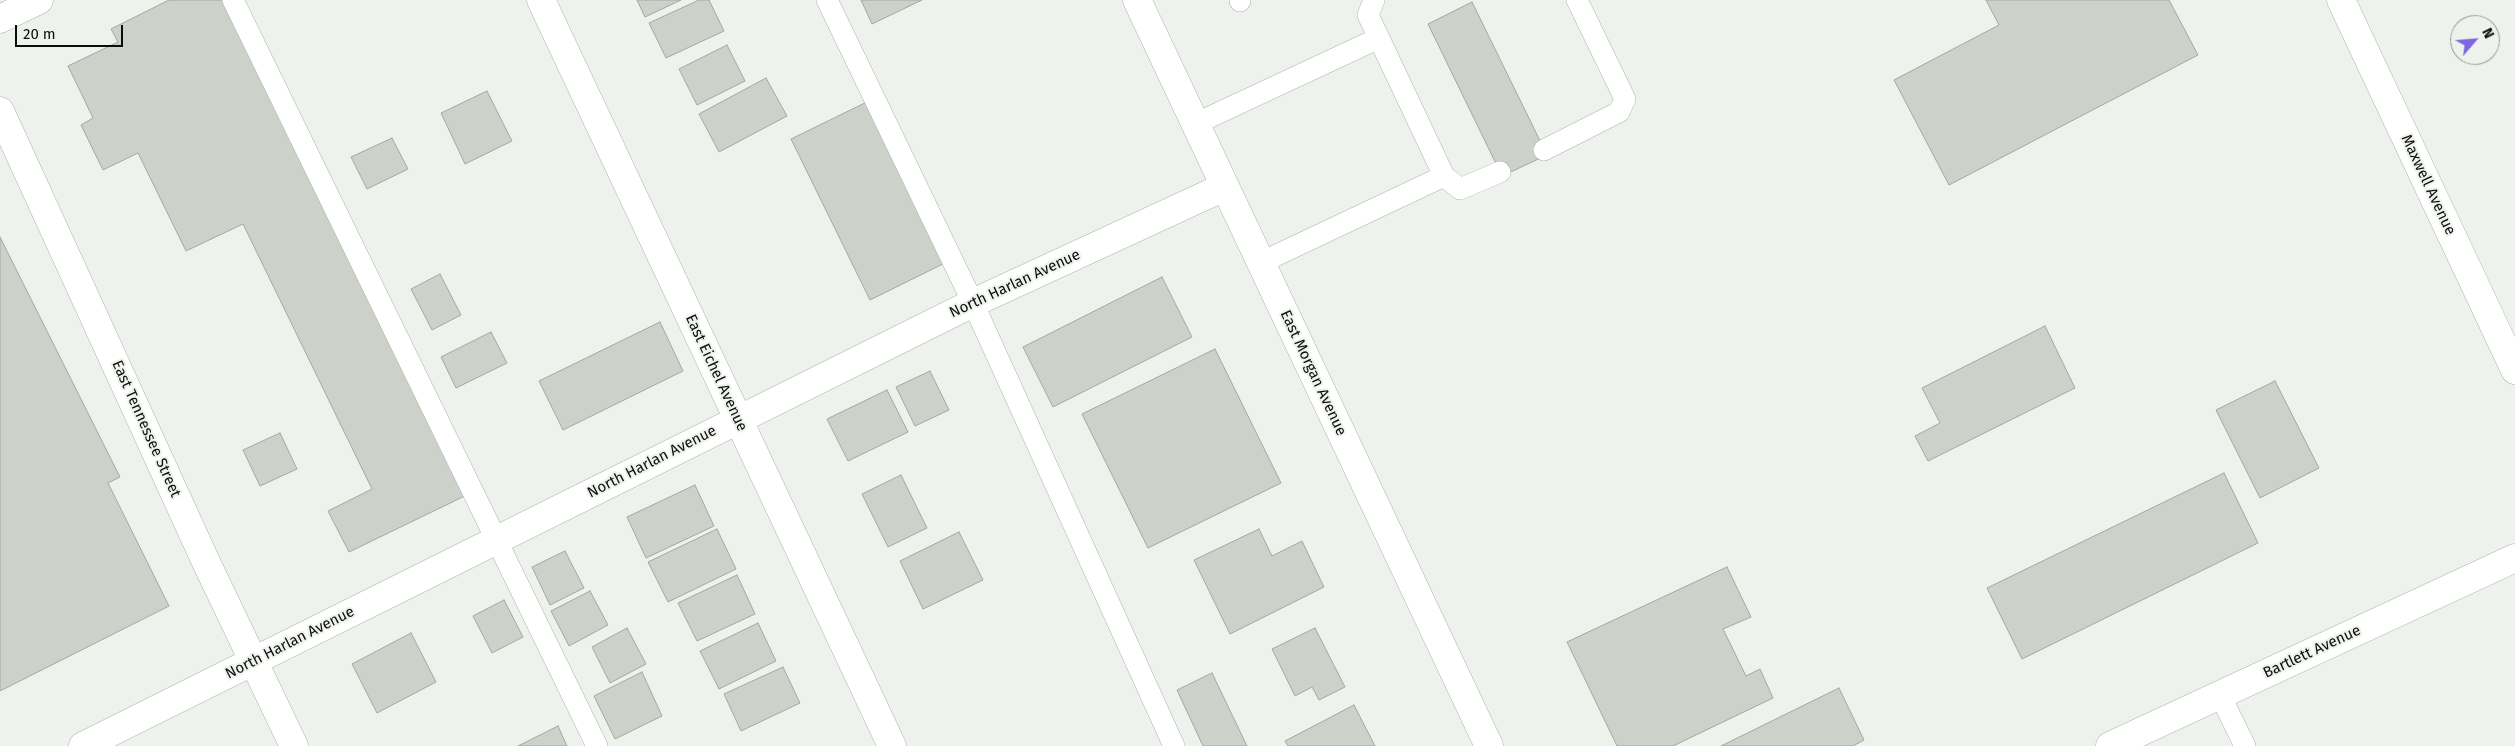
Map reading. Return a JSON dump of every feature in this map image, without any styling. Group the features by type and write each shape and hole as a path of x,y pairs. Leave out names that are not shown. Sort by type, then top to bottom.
{"street":[{"path":"0,19 39,0"},
{"name":"East Eichel Avenue","path":"541,0 892,746"},
{"name":"East Morgan Avenue","path":"1137,0 1489,746"},
{"name":"Maxwell Avenue","path":"2342,0 2515,370"},
{"name":"East Tennessee Street","path":"0,111 294,746"},
{"name":"North Harlan Avenue","path":"83,746 973,303 1224,187"},
{"name":"Bartlett Avenue","path":"2110,746 2515,558"}],"lane":[{"path":"233,0 597,746"},
{"path":"826,0 973,303 1174,746"},
{"path":"1374,0 1368,14 1444,176 1460,189 1500,172"},
{"path":"1544,150 1619,112 1625,99 1577,0"},
{"path":"1195,124 1379,38"},
{"path":"1260,263 1444,176"},
{"path":"2220,695 2245,746"}],"building":[{"path":"169,0 230,0 471,493 349,552 328,511 372,489 243,224 186,251 138,153 103,170 81,125 93,118 68,66 118,42 111,29"},
{"path":"637,0 681,0 645,17"},
{"path":"699,0 709,0 724,31 666,58 649,23"},
{"path":"861,0 922,0 872,24"},
{"path":"1986,0 2169,0 2198,55 1949,185 1894,80 1999,25"},
{"path":"1472,2 1547,155 1502,176 1428,24"},
{"path":"727,45 745,81 697,105 679,69"},
{"path":"766,78 787,116 719,152 699,114"},
{"path":"487,91 512,141 465,164 441,113"},
{"path":"873,99 951,260 870,300 791,139"},
{"path":"392,138 408,169 367,189 351,157"},
{"path":"0,237 120,477 108,483 169,606 0,691"},
{"path":"440,274 461,315 432,330 411,289"},
{"path":"1162,277 1192,337 1053,407 1023,347"},
{"path":"660,322 683,371 563,430 539,381"},
{"path":"2045,326 2075,388 1928,461 1915,436 1940,423 1922,388"},
{"path":"491,332 507,363 456,388 441,357"},
{"path":"1215,349 1281,483 1148,548 1082,414"},
{"path":"930,371 949,410 915,426 896,387"},
{"path":"2275,381 2319,468 2260,498 2216,410"},
{"path":"887,390 908,432 848,461 827,419"},
{"path":"280,433 297,469 260,486 243,450"},
{"path":"2224,473 2258,543 2022,659 1987,588"},
{"path":"901,475 927,528 888,547 862,494"},
{"path":"695,485 714,526 646,558 627,517"},
{"path":"717,529 736,569 668,602 648,562"},
{"path":"1259,529 1272,556 1302,541 1324,587 1230,634 1194,560"},
{"path":"959,532 983,580 923,609 900,561"},
{"path":"565,551 584,588 550,605 532,567"},
{"path":"1727,567 1751,617 1723,629 1746,676 1760,669 1773,698 1673,746 1617,746 1567,642"},
{"path":"737,575 755,614 697,641 678,603"},
{"path":"590,591 608,625 569,646 551,611"},
{"path":"504,600 523,637 492,653 473,616"},
{"path":"758,623 776,661 719,689 700,651"},
{"path":"627,628 646,664 610,683 592,647"},
{"path":"1315,628 1345,687 1319,700 1312,687 1295,696 1272,649"},
{"path":"411,633 436,682 377,713 352,664"},
{"path":"783,667 800,703 741,731 724,694"},
{"path":"642,672 662,716 615,739 594,696"},
{"path":"1212,673 1247,746 1203,746 1177,690"},
{"path":"1839,688 1864,740 1853,746 1721,746"},
{"path":"1354,705 1375,746 1288,746 1285,741"},
{"path":"558,726 567,746 518,746"}]}
